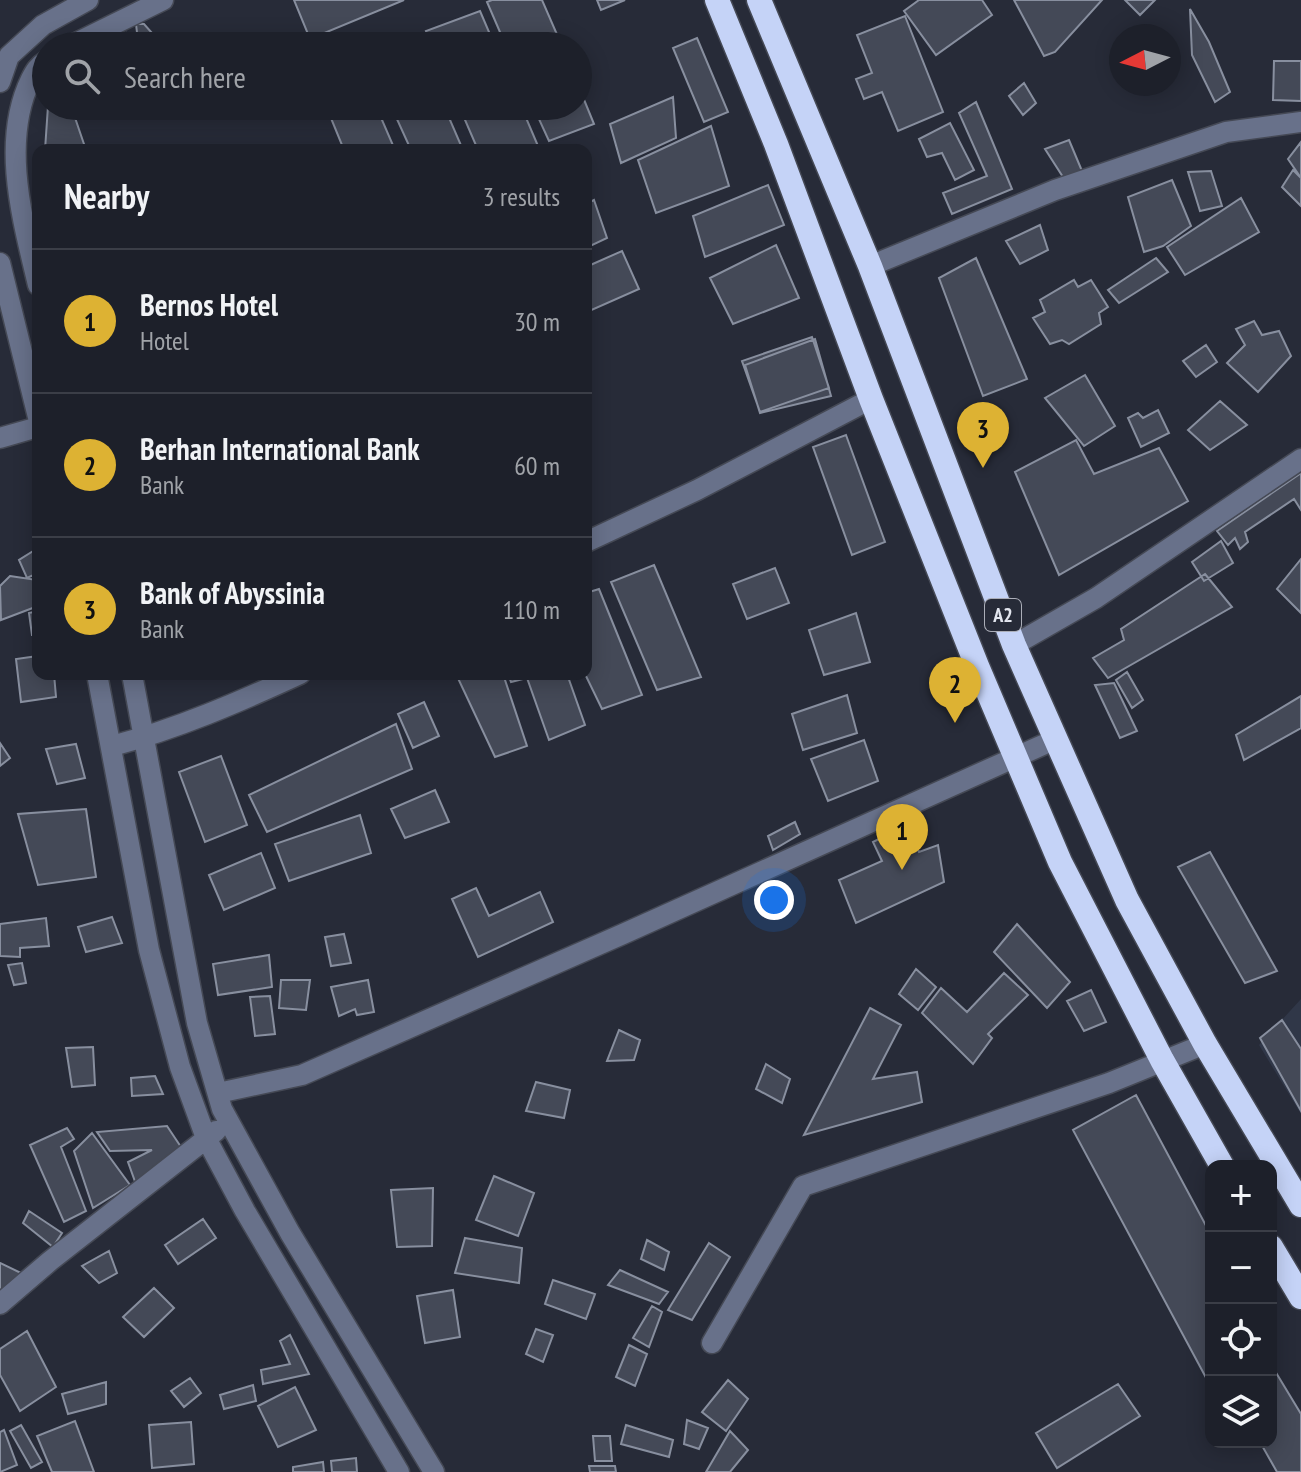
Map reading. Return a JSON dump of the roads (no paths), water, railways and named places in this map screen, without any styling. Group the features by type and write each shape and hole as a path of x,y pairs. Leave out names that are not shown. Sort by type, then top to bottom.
{"highway":[{"name":"A2","path":"717,0 776,144 871,399 1060,862 1162,1060 1219,1160"},
{"name":"A2","path":"759,0 870,266 1014,645 1127,900 1205,1044 1301,1205"},
{"path":"1277,1257 1301,1297"}],"street":[{"path":"35,32 88,0"},
{"path":"98,32 163,0"},
{"path":"0,82 9,56 32,35"},
{"path":"32,77 8,131 32,259"},
{"path":"870,266 1055,190 1226,132 1301,122"},
{"path":"0,263 32,393"},
{"path":"592,539 697,490 871,399"},
{"path":"0,438 32,429"},
{"path":"1014,645 1096,598 1301,459"},
{"path":"98,680 149,950 180,1067 206,1138 245,1211 399,1472"},
{"path":"133,680 194,1008 229,1122 290,1233 434,1472"},
{"path":"112,746 146,737 287,680"},
{"path":"218,1093 302,1075 1056,739"},
{"path":"712,1343 803,1186 1096,1087 1205,1044"},
{"path":"0,1304 50,1261 229,1122"}],"place":[{"name":"Bank of Abyssinia","path":"983,468"},
{"name":"Berhan International Bank","path":"955,723"},
{"name":"Bernos Hotel","path":"902,870"}]}
